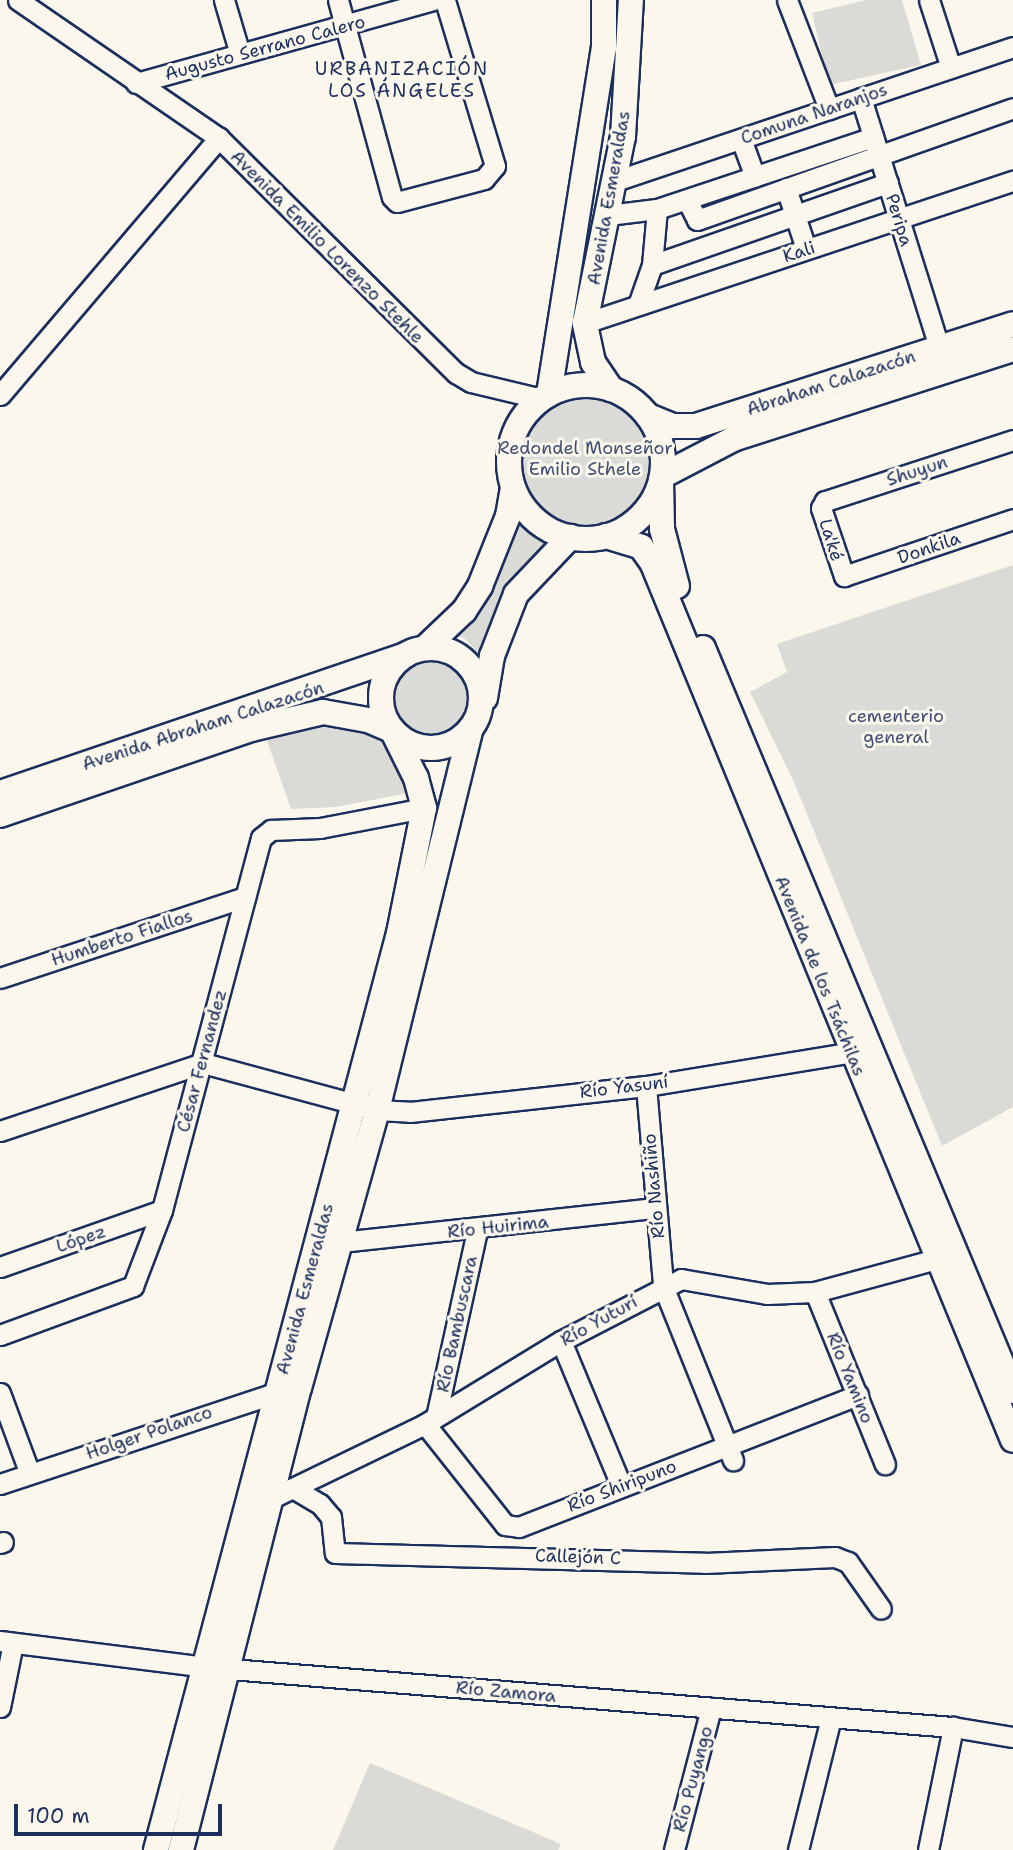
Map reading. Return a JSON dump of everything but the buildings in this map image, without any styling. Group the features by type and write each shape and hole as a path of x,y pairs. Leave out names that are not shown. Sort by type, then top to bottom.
{"main road":[{"name":"Avenida Esmeraldas","path":"546,397 604,48 604,0"},
{"name":"Avenida Esmeraldas","path":"611,389 593,362 585,323 615,181 627,86 631,0"},
{"name":"Abraham Calazacón","path":"648,416 673,426 696,426 1013,324"},
{"name":"Abraham Calazacón","path":"662,478 733,439 1013,349"},
{"path":"580,386 611,389 648,416 661,445 662,478 641,516 606,536 570,537 546,528 526,510 513,488 510,448 522,421 546,397 580,386"},
{"name":"Avenida de los Tsáchilas","path":"662,478 662,529 678,590 945,1256 1013,1440"},
{"name":"Avenida Abraham Calazacón","path":"0,793 415,652 464,611 480,586 508,516 513,488"},
{"name":"Avenida de los Tsáchilas","path":"606,536 640,547 652,562 862,1052"},
{"name":"Avenida Esmeraldas","path":"181,1850 216,1668 288,1389 365,1106 475,722 489,689 492,656 516,594 570,537"},
{"path":"415,652 450,652 470,666 480,689 475,722 448,744 422,748 392,730 382,706 384,681 415,652"},
{"name":"Avenida Abraham Calazacón","path":"0,815 289,718 346,715 392,730"},
{"name":"Avenida Esmeraldas","path":"156,1850 216,1668 282,1493 288,1389 341,1242 424,808 416,778 392,730"},
{"name":"Avenida de los Tsáchilas","path":"945,1256 1013,1391"}],"street":[{"path":"224,0 240,54"},
{"path":"338,0 392,197 397,202 492,174 495,166 445,0"},
{"name":"Augusto Serrano Calero","path":"136,83 434,0"},
{"path":"787,0 829,109"},
{"path":"929,0 951,68"},
{"name":"Avenida Emilio Lorenzo Stehle","path":"29,2 136,83 219,138 436,358 471,382 546,397"},
{"name":"Comuna Naranjos","path":"615,181 1013,47"},
{"name":"Peripa","path":"861,98 937,341"},
{"path":"608,215 657,209 755,177 1013,108"},
{"path":"0,396 219,138"},
{"path":"741,139 755,177"},
{"path":"696,220 786,188 876,145"},
{"name":"Kali","path":"585,323 1013,181"},
{"path":"652,265 888,183"},
{"path":"786,188 806,250"},
{"path":"687,200 705,245"},
{"path":"638,305 652,265 657,209"},
{"name":"Shuyun","path":"821,503 1013,440"},
{"name":"La'ké","path":"821,503 844,576"},
{"name":"Donkila","path":"844,576 1013,519"},
{"name":"César Fernandez","path":"0,1335 133,1286 162,1210 245,897 265,834 424,808"},
{"name":"Humberto Fiallos","path":"0,978 245,897"},
{"name":"Río Yasuní","path":"203,1063 365,1106 410,1112 646,1086 862,1052"},
{"path":"0,1131 203,1063"},
{"name":"Río Nashiño","path":"646,1086 663,1286 730,1451"},
{"name":"Río Huirima","path":"341,1242 477,1230 655,1208"},
{"name":"López","path":"0,1267 162,1210"},
{"name":"Río Bambuscara","path":"431,1421 477,1230"},
{"name":"Río Yuturí","path":"282,1493 431,1421 561,1341 681,1279 767,1294 815,1292 945,1256"},
{"name":"Río Yamino","path":"815,1292 885,1464"},
{"path":"561,1341 621,1485"},
{"name":"Holger Polanco","path":"0,1484 288,1389"},
{"path":"0,1393 30,1474"},
{"name":"Río Shiripuno","path":"431,1421 512,1527 621,1485 730,1451 858,1395"},
{"name":"Callejón C","path":"282,1493 320,1504 331,1517 335,1553 705,1563 835,1557 848,1562 881,1609"},
{"path":"1,1697 6,1642"},
{"name":"Río Zamora","path":"6,1642 216,1668 953,1727 1013,1737"},
{"name":"Río Puyango","path":"674,1850 711,1708"},
{"path":"798,1850 831,1718"},
{"path":"928,1850 953,1727"}],"green space":[{"path":"867,0 902,0 921,65 829,85 812,13"},
{"name":"Redondel Monseñor Emilio Sthele","path":"585,395 610,400 631,414 645,435 650,460 645,485 631,506 610,520 585,525 560,520 539,506 525,485 520,460 525,435 539,414 560,400"},
{"path":"519,519 534,532 555,539 483,658 464,638 444,631"},
{"name":"cementerio general","path":"1013,565 1013,1107 942,1146 794,782 750,692 787,672 777,644"},
{"path":"431,657 447,660 460,669 469,682 472,698 469,714 460,727 447,736 431,739 415,736 402,727 393,714 390,698 393,682 402,669 415,660"},
{"path":"318,718 383,736 408,793 336,807 291,809 265,735"},
{"path":"370,1763 561,1844 558,1850 333,1850"}],"district":[{"name":"URBANIZACIÓN LOS ÁNGELES","path":"402,80"}]}
